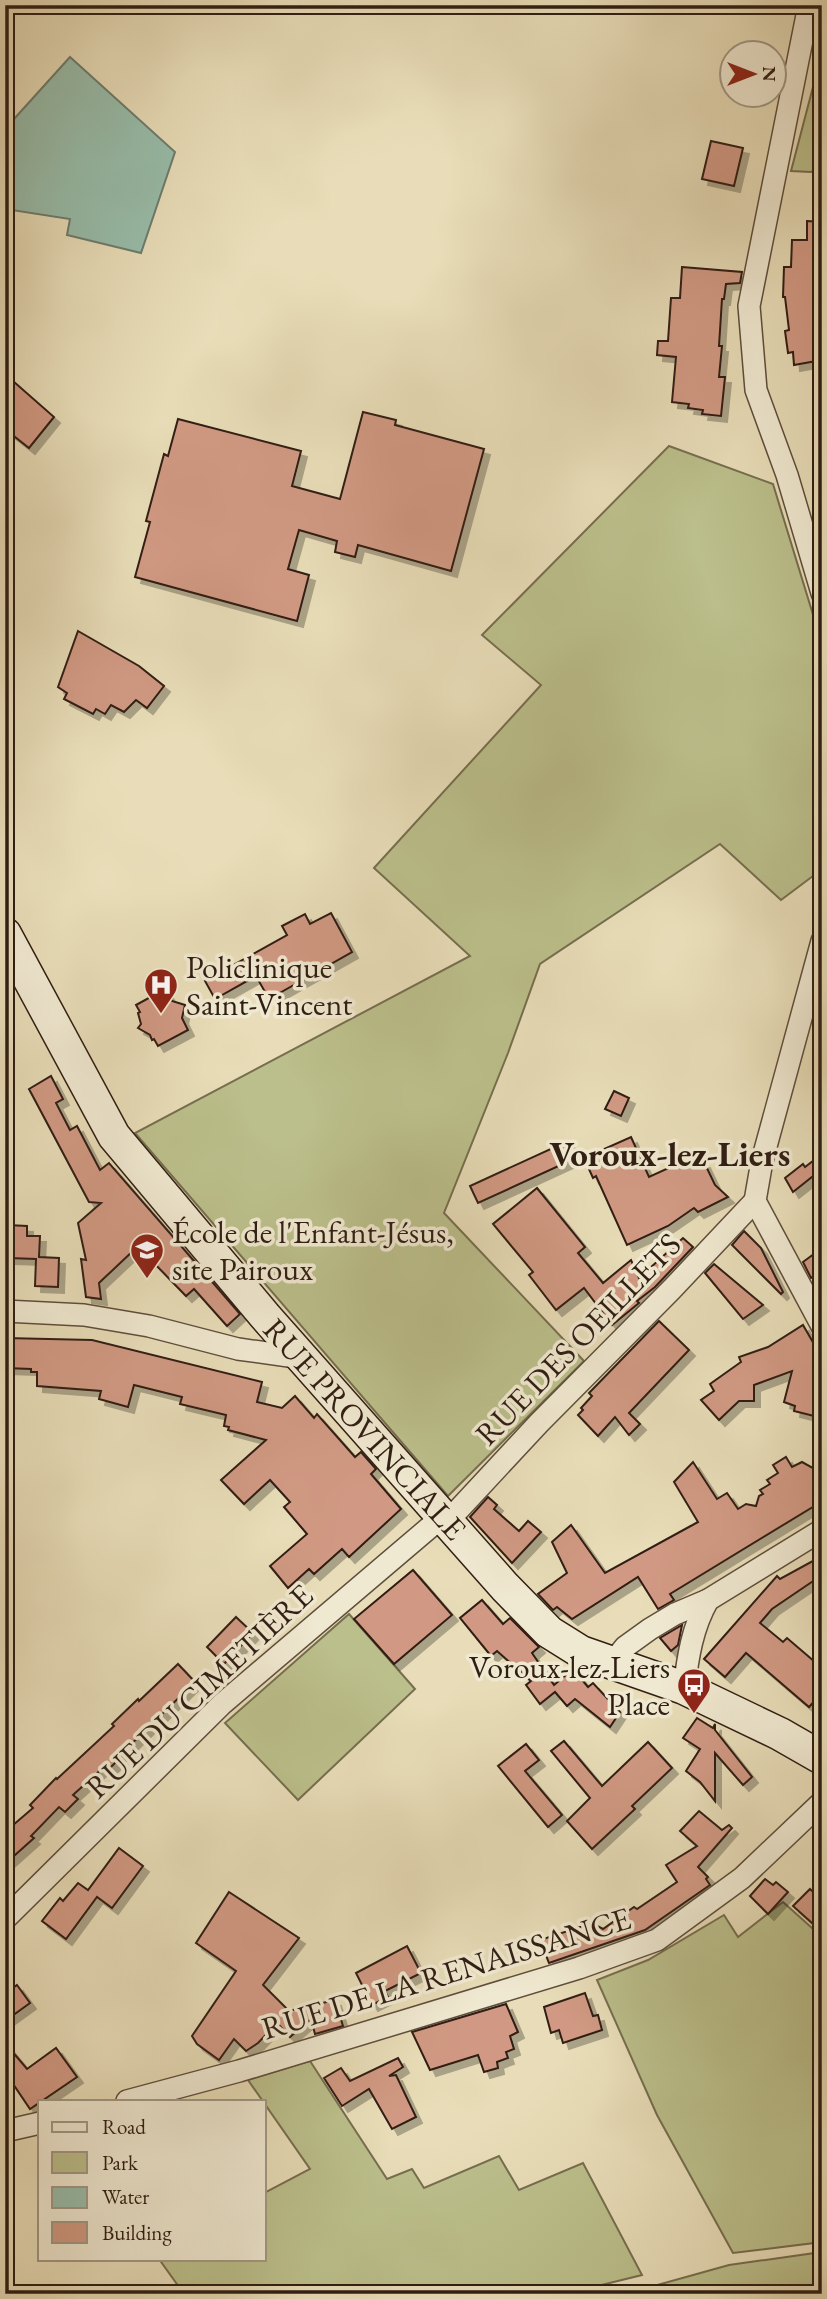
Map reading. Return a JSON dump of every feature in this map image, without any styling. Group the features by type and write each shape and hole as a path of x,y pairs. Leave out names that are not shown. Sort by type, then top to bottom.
{"main road":[{"name":"RUE PROVINCIALE","path":"5,934 114,1136 303,1358 505,1587 549,1632 581,1652 684,1689"},
{"path":"684,1689 780,1734 822,1758"}],"street":[{"path":"809,5 749,306 756,390 787,475 822,593"},
{"path":"822,941 762,1161 755,1201 822,1326"},
{"name":"RUE DES OEILLETS","path":"445,1519 755,1201"},
{"path":"5,1311 84,1315 149,1326 238,1349 303,1358"},
{"name":"RUE DU CIMETIÈRE","path":"5,1919 222,1704 445,1519"},
{"path":"612,1663 625,1647 650,1629 708,1600 822,1530"},
{"path":"684,1689 693,1635 698,1618 708,1600"},
{"name":"RUE DE LA RENAISSANCE","path":"131,2100 239,2071 566,1972 657,1940 742,1878 822,1802"},
{"path":"5,2131 38,2123"}],"green space":[{"path":"822,44 822,167 811,172 791,171 819,64"},
{"path":"669,446 773,484 822,644 822,856 817,873 781,900 720,844 540,964 508,1053 444,1213 584,1361 448,1496 135,1133 470,956 374,868 541,685 482,635"},
{"path":"349,1614 415,1689 298,1800 225,1723"},
{"path":"783,1902 822,1937 822,2242 733,2253 657,2115 597,1980 648,1960 724,1915 738,1937"},
{"path":"310,2061 387,2179 412,2169 424,2188 499,2156 519,2190 583,2163 642,2275 565,2294 184,2294 160,2260 266,2260 266,2192 310,2169 266,2106 266,2100 262,2100 248,2080"},
{"path":"822,2252 822,2294 625,2294 729,2265"}],"water":[{"path":"70,57 175,152 141,253 67,235 70,219 5,209 5,129"}],"building":[{"path":"711,141 743,148 734,186 702,179"},
{"path":"807,221 822,222 822,360 794,365 793,352 788,353 785,331 789,330 783,297 784,267 791,267 792,240 807,240"},
{"path":"682,267 742,272 740,283 726,284 722,299 719,377 725,377 721,416 702,414 703,410 688,408 689,404 672,402 676,357 657,355 658,341 668,341 671,298 680,298"},
{"path":"5,374 54,417 29,448 5,429"},
{"path":"363,412 396,420 395,425 484,449 451,571 358,545 355,557 335,552 337,541 299,530 288,569 309,575 297,621 135,577 150,522 146,521 164,454 168,456 178,419 301,451 292,486 340,499"},
{"path":"78,631 139,666 164,686 147,708 136,700 124,712 111,705 105,714 96,709 93,714 64,699 67,693 58,687"},
{"path":"331,913 352,952 269,999 256,976 215,999 205,981 287,935 282,926 305,914 310,924"},
{"name":"Policlinique Saint-Vincent","path":"165,989 172,1001 185,1005 182,1018 188,1030 158,1046 150,1035 138,1028 141,1024 140,1012 136,1005"},
{"path":"51,1076 63,1099 56,1103 70,1130 77,1126 100,1170 109,1163 240,1314 227,1326 194,1289 186,1296 151,1260 147,1264 134,1250 99,1283 101,1299 86,1297 81,1259 86,1260 78,1223 101,1203 89,1202 29,1089"},
{"path":"614,1091 629,1098 621,1116 605,1109"},
{"path":"631,1137 649,1177 697,1155 701,1163 704,1162 715,1185 728,1197 698,1212 694,1208 668,1226 627,1245 596,1176 593,1178 584,1158"},
{"path":"568,1141 576,1158 478,1203 470,1186"},
{"path":"822,1154 822,1190 812,1177 793,1192 785,1178"},
{"path":"537,1188 585,1247 578,1253 603,1283 631,1260 639,1278 683,1238 693,1247 655,1287 637,1301 639,1303 612,1325 584,1288 556,1310 529,1275 533,1272 493,1224"},
{"path":"7,1225 27,1226 27,1236 40,1236 39,1257 59,1258 58,1287 35,1286 36,1259 9,1258 10,1254 6,1254"},
{"path":"744,1231 761,1248 783,1292 781,1294 732,1245"},
{"path":"822,1248 822,1269 811,1278 803,1262"},
{"path":"714,1264 763,1305 743,1319 705,1273"},
{"path":"659,1321 689,1350 629,1413 640,1424 629,1435 615,1417 598,1436 578,1415 583,1410 581,1408 592,1396 589,1393"},
{"path":"803,1325 822,1358 822,1418 794,1411 795,1406 784,1402 792,1371 754,1385 754,1401 739,1401 719,1420 701,1400 714,1391 710,1384 741,1362 739,1357 768,1347"},
{"path":"5,1338 92,1340 262,1382 257,1402 282,1408 295,1396 314,1418 317,1414 355,1457 361,1452 376,1469 371,1474 401,1509 349,1557 342,1549 314,1574 309,1569 288,1588 270,1566 307,1534 284,1507 290,1502 270,1480 244,1504 221,1480 266,1440 228,1430 229,1427 224,1426 226,1415 180,1404 182,1397 134,1385 128,1407 99,1399 101,1391 37,1386 37,1372 31,1372 31,1369 5,1368"},
{"path":"786,1457 792,1467 802,1462 822,1473 822,1498 814,1503 816,1505 670,1594 674,1600 658,1609 638,1577 572,1619 557,1607 553,1610 538,1594 567,1573 552,1542 571,1525 605,1573 698,1522 674,1482 693,1462 717,1499 727,1493 738,1509 746,1504 756,1506 759,1496 763,1494 760,1490 770,1484 767,1480 778,1473 773,1465"},
{"path":"488,1497 497,1505 494,1509 519,1531 528,1521 541,1532 512,1563 470,1517"},
{"path":"822,1556 822,1575 772,1609 760,1623 783,1642 787,1638 822,1668 822,1693 809,1707 746,1653 725,1677 704,1659 777,1576 780,1579"},
{"path":"413,1570 452,1615 394,1664 354,1619"},
{"path":"482,1600 503,1624 510,1618 539,1647 532,1653 554,1685 573,1669 588,1687 593,1683 620,1712 610,1727 575,1699 567,1706 555,1692 540,1704 526,1685 531,1681 497,1651 491,1656 460,1618"},
{"path":"236,1617 253,1633 224,1664 207,1647"},
{"path":"682,1625 678,1645 671,1651 660,1638"},
{"path":"178,1664 195,1682 108,1770 105,1766 73,1795 78,1799 65,1812 59,1807 31,1836 34,1838 5,1864 5,1832 33,1808 30,1805 56,1778"},
{"path":"697,1718 713,1728 715,1724 715,1730 752,1777 743,1785 715,1753 715,1801 700,1782 686,1771 700,1749 683,1738"},
{"path":"564,1741 602,1786 648,1742 672,1768 632,1806 635,1809 592,1849 567,1821 590,1798 551,1751"},
{"path":"526,1744 539,1760 525,1771 562,1815 548,1827 498,1766"},
{"path":"699,1811 722,1830 729,1825 732,1828 698,1867 708,1877 706,1879 710,1885 645,1930 549,1963 540,1940 592,1923 603,1929 677,1882 666,1865 697,1846 680,1831"},
{"path":"119,1848 143,1866 112,1908 97,1897 66,1939 42,1921 60,1898 63,1901 78,1883 88,1890"},
{"path":"765,1879 773,1885 776,1882 788,1892 768,1914 750,1896"},
{"path":"810,1889 822,1900 822,1932 793,1906"},
{"path":"229,1892 299,1938 263,1985 289,2011 335,2000 343,2026 315,2034 311,2019 290,2037 277,2023 258,2043 246,2051 234,2039 219,2060 197,2044 192,2036 236,1971 196,1943"},
{"path":"407,1946 421,1973 385,1991 388,1997 372,2005 356,1973"},
{"path":"17,1985 30,2003 5,2021 5,1994"},
{"path":"585,1993 593,2016 598,2015 602,2030 563,2043 559,2030 551,2033 544,2007"},
{"path":"506,2004 518,2032 510,2036 514,2049 506,2052 508,2058 497,2062 498,2068 484,2072 478,2055 430,2070 412,2032"},
{"path":"5,2043 27,2069 56,2048 77,2077 43,2100 38,2100 38,2104 30,2109 5,2072"},
{"path":"398,2058 403,2067 389,2076 396,2075 416,2117 392,2129 369,2089 342,2106 324,2078 341,2068 350,2081"}],"place":[{"name":"Policlinique Saint-Vincent","path":"161,1015"},
{"name":"École de l'Enfant-Jésus, site Pairoux","path":"147,1280"},
{"name":"Voroux-lez-Liers Place","path":"694,1715"}],"district":[{"name":"Voroux-lez-Liers","path":"670,1153"}]}
